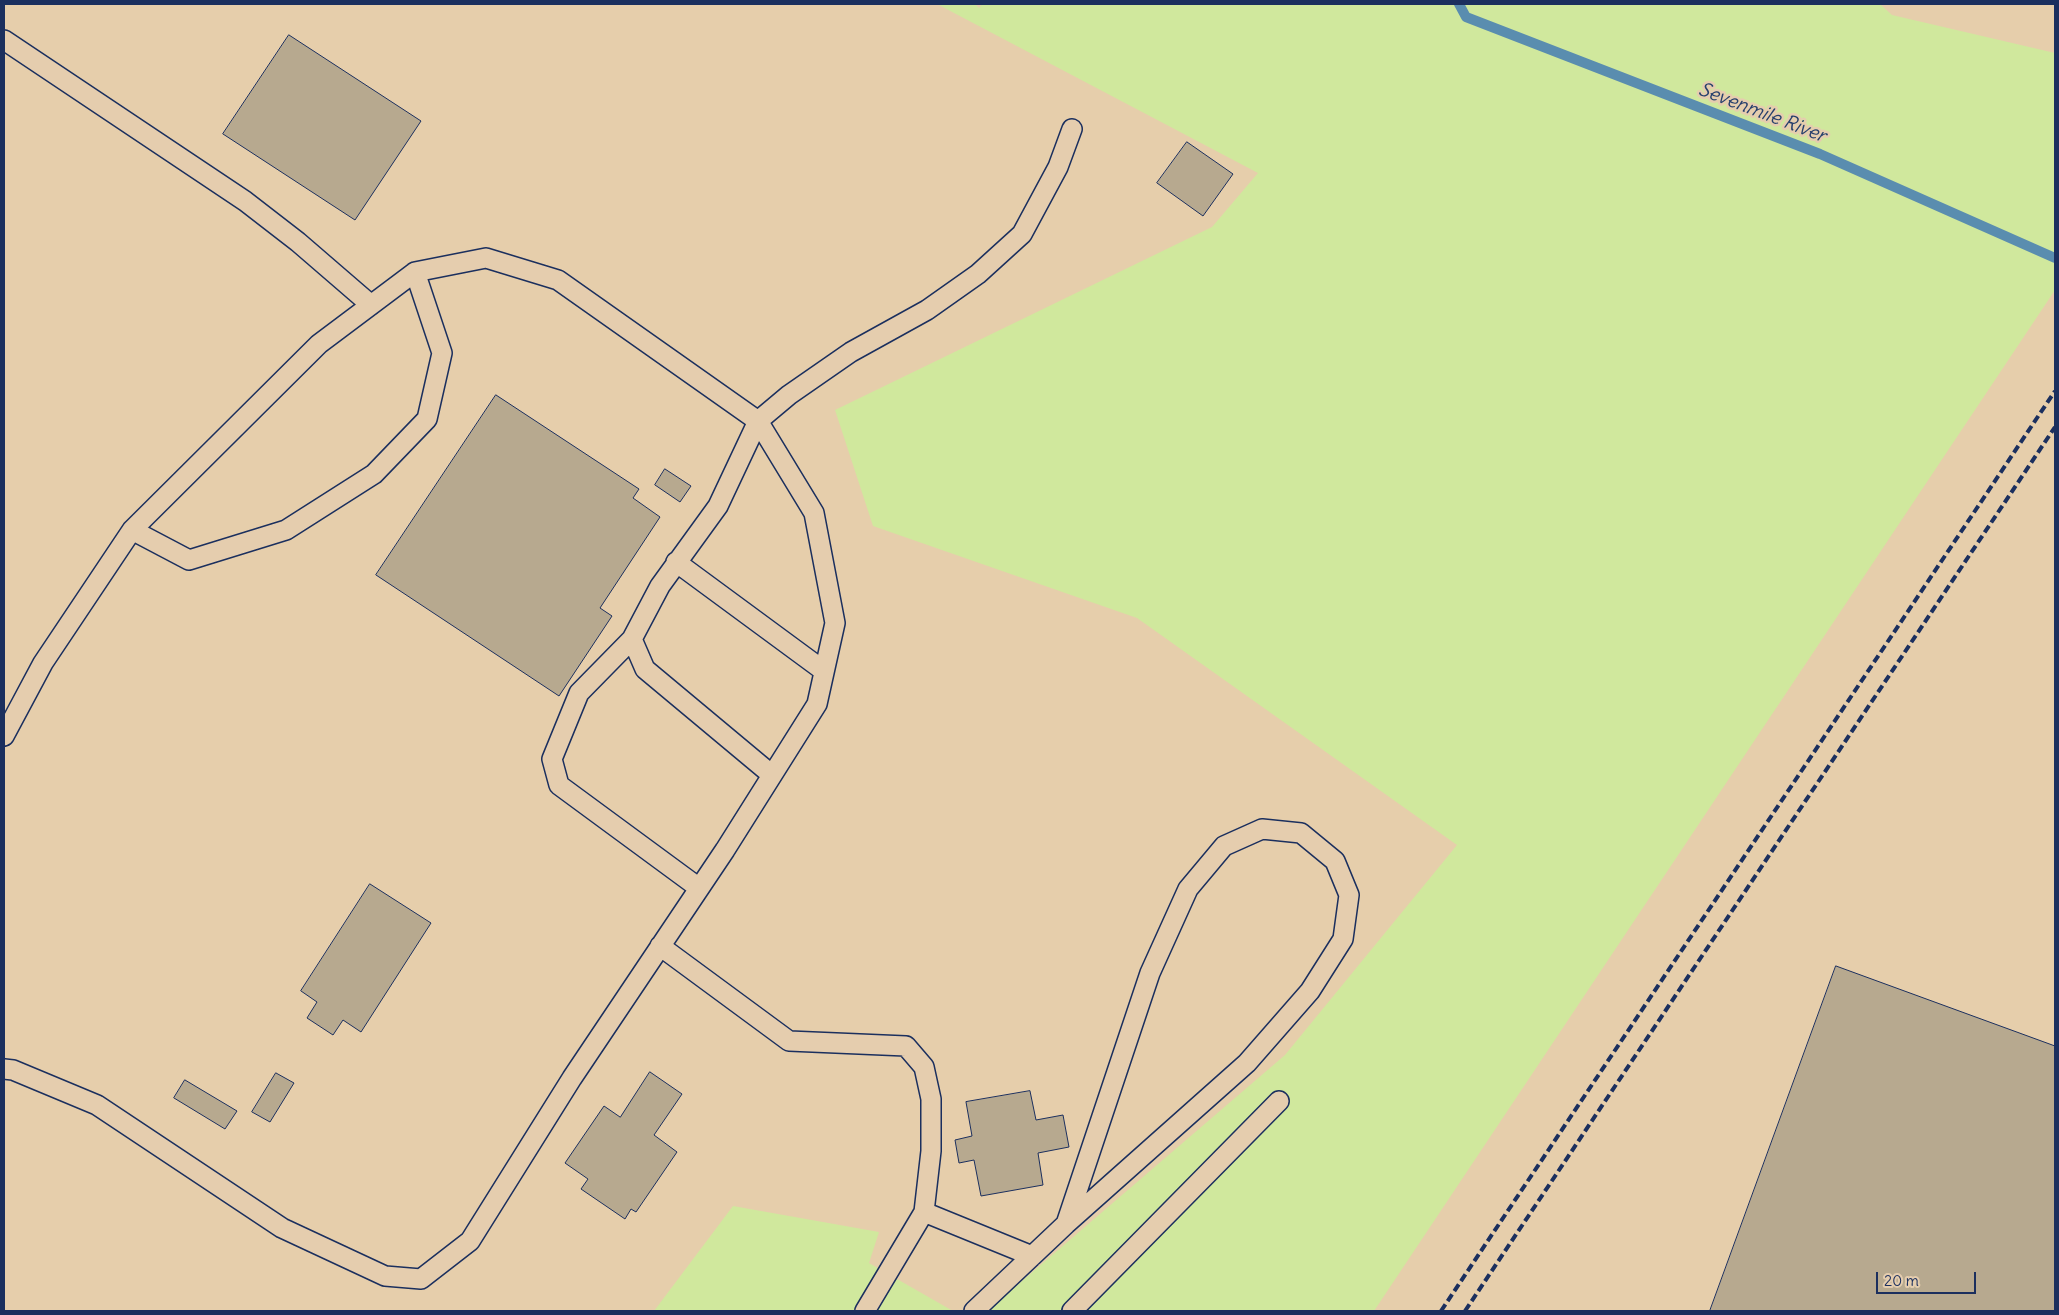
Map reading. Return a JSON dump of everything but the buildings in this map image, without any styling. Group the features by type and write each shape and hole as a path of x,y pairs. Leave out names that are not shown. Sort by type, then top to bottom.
{"lane":[{"path":"4,40 246,201 298,242 371,305"},
{"path":"699,888 559,785 552,759 579,693 632,639 660,586 718,506 758,421 789,395 851,352 927,310 978,274 1022,234 1058,167 1072,129"},
{"path":"4,736 43,663 132,530 319,344 415,272 486,258 558,280 758,421 814,513 835,623 817,704 699,888 572,1078 470,1241 421,1279 385,1276 282,1228 97,1105 13,1070 4,1069"},
{"path":"132,530 189,560 286,530 374,474 427,419 442,353 415,272"},
{"path":"676,562 824,671"},
{"path":"632,639 645,669 772,776"},
{"path":"974,1311 1066,1224 1247,1063 1310,991 1343,939 1350,895 1335,861 1301,833 1262,830 1224,846 1188,889 1150,973 1066,1224"},
{"path":"660,946 790,1041 906,1046 924,1067 931,1099 931,1151 924,1212 865,1311"},
{"path":"1072,1311 1279,1101"},
{"path":"924,1212 1032,1256"}],"green space":[{"path":"937,4 975,4 979,8 982,4 1880,4 1892,15 2055,53 2055,290 1374,1311 987,1311 1285,1055 1457,845 1137,618 873,526 835,410 1212,227 1258,173"},
{"path":"733,1206 879,1232 869,1263 953,1311 654,1311"}],"waterway":[{"name":"Sevenmile River","path":"1459,4 1466,17 1820,154 2055,258"}],"railway":[{"path":"1441,1311 2055,391"},
{"path":"1465,1311 2055,427"}]}
